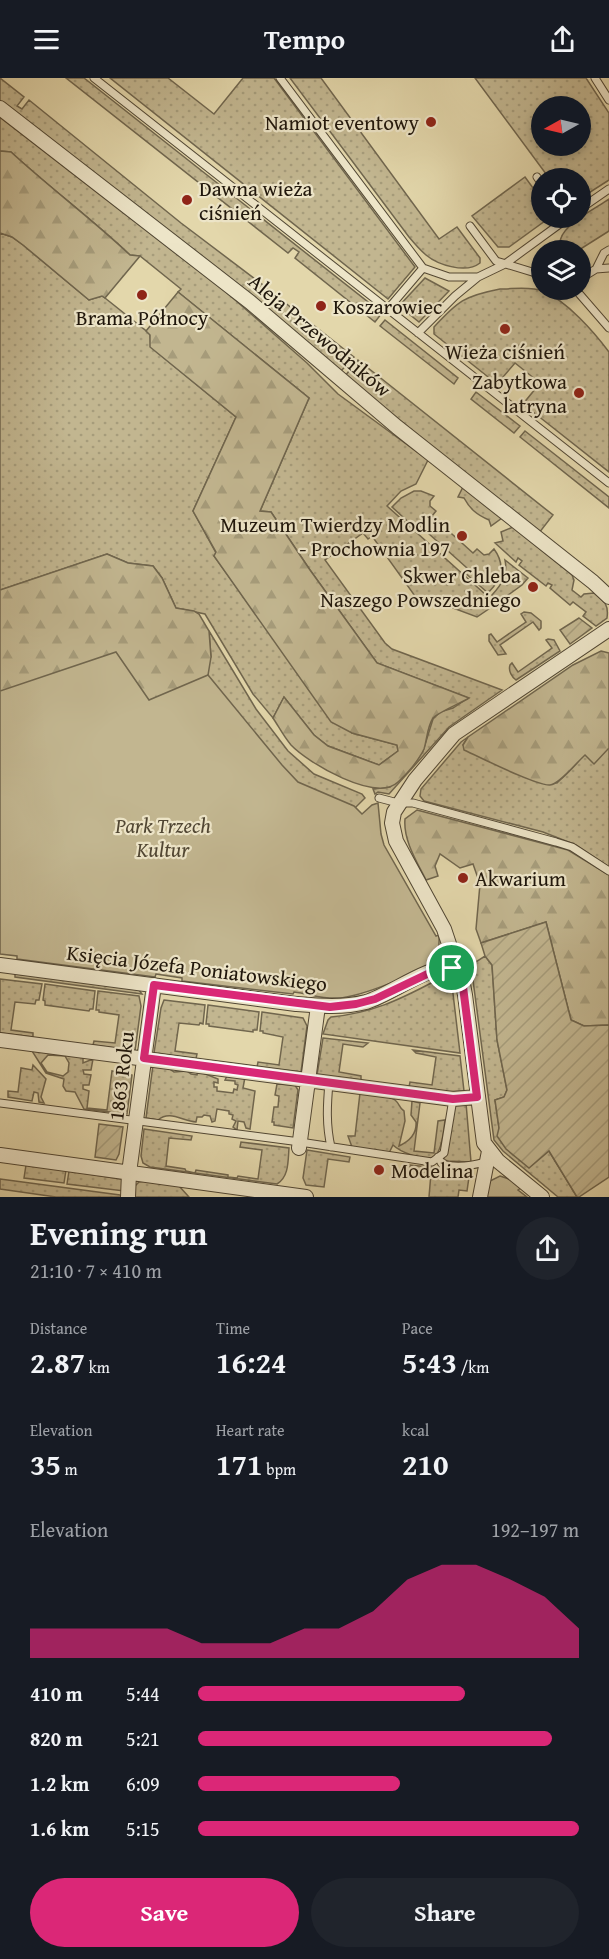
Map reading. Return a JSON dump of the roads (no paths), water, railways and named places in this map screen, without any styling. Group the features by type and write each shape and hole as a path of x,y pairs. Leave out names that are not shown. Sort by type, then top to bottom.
{"street":[{"name":"Aleja Przewodników","path":"0,108 249,302 397,427 609,597"},
{"path":"480,1197 487,1157 463,985 459,974 452,968 451,950 444,929 396,841 392,823 394,812 415,780 454,734 609,628"},
{"name":"Księcia Józefa Poniatowskiego","path":"0,965 318,1006 346,1005 367,1001 391,992 434,970 442,967 452,968"},
{"name":"1863 Roku","path":"128,1197 129,1173 154,985"},
{"path":"300,1145 318,1006"},
{"path":"0,1040 453,1099 477,1097"},
{"path":"0,1155 306,1197"},
{"path":"487,1157 498,1161 542,1197"}],"lane":[{"path":"94,78 609,483"},
{"path":"280,78 423,268 449,277 478,277"},
{"path":"595,78 609,100"},
{"path":"591,201 609,189"},
{"path":"470,226 496,261 531,272"},
{"path":"418,333 454,296 478,277 505,264 554,228"},
{"path":"596,269 604,253 609,250"},
{"path":"388,309 423,268"},
{"path":"591,272 596,269 609,268"},
{"path":"585,300 608,324"},
{"path":"380,798 398,803 413,803 572,847 609,871"},
{"path":"329,1083 326,1114 331,1147"},
{"path":"0,1103 432,1162 444,1153 453,1099"},
{"path":"438,1157 442,1164 448,1166 472,1166 487,1157"}],"place":[{"name":"Namiot eventowy","path":"431,122"},
{"name":"Dawna wieża ciśnień","path":"187,200"},
{"name":"Brama Północy","path":"142,295"},
{"name":"Koszarowiec","path":"321,306"},
{"name":"Wieża ciśnień","path":"505,329"},
{"name":"Zabytkowa latryna","path":"579,393"},
{"name":"Muzeum Twierdzy Modlin - Prochownia 197","path":"462,536"},
{"name":"Skwer Chleba Naszego Powszedniego","path":"533,587"},
{"name":"Akwarium","path":"463,878"},
{"name":"Modelina","path":"379,1170"}],"park label":[{"name":"Park Trzech Kultur","path":"163,837"}]}
